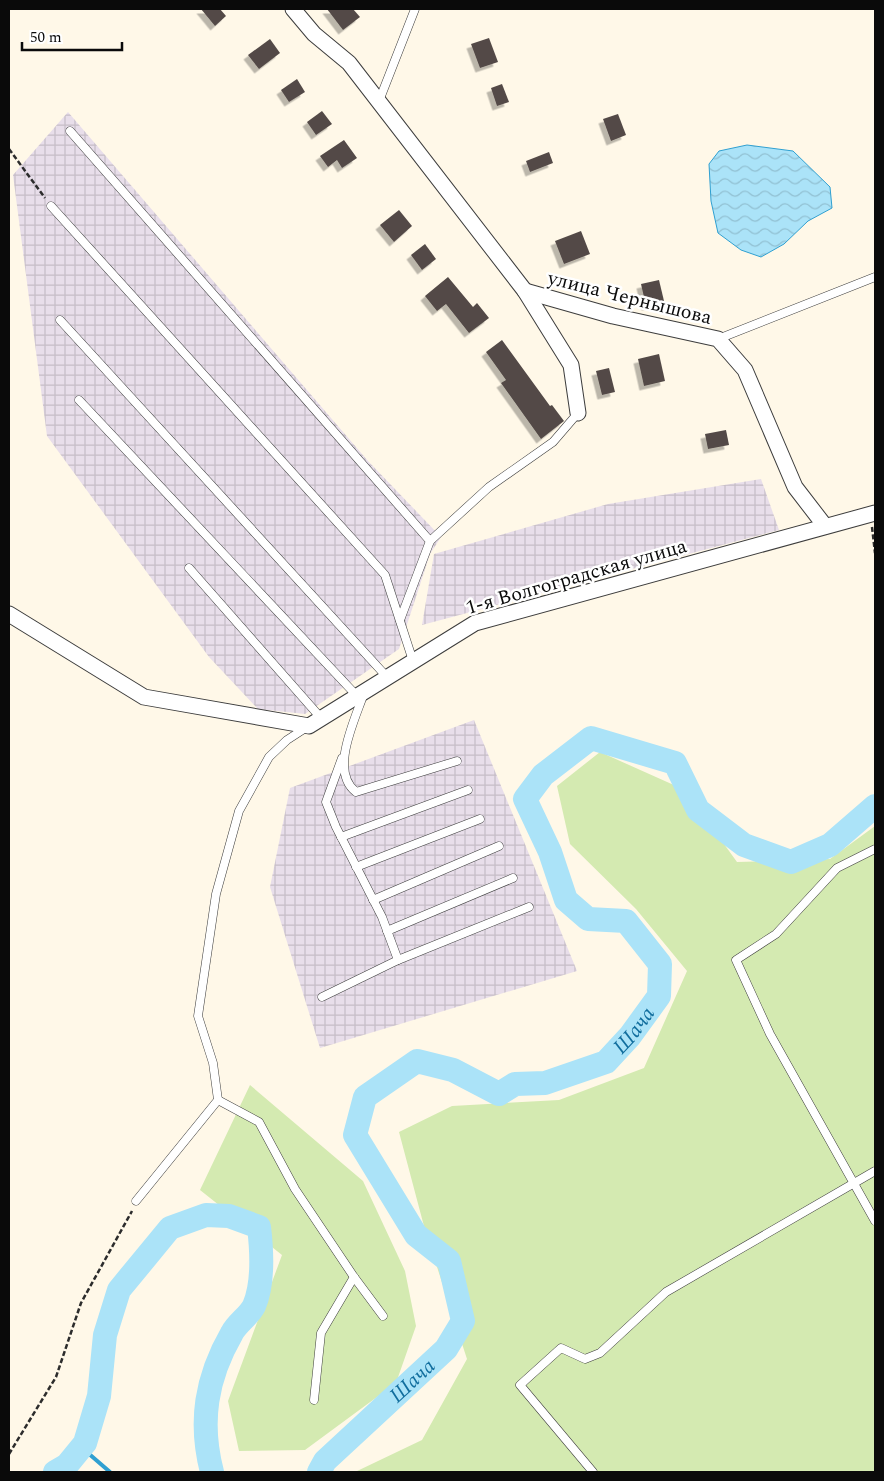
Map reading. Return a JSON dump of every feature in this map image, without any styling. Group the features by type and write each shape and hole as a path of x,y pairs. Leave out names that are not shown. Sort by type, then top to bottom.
{"street":[{"name":"улица Чернышова","path":"293,9 314,34 349,63 526,291 571,365 578,413"},
{"name":"улица Чернышова","path":"526,291 613,316 718,340 745,370 795,487 825,526"},
{"name":"1-я Волгоградская улица","path":"315,722 474,623 873,513"},
{"path":"9,614 144,697 315,722"}],"lane":[{"path":"379,102 415,9"},
{"path":"70,130 430,541"},
{"path":"50,206 385,575 413,661"},
{"path":"718,340 875,277"},
{"path":"60,320 387,677"},
{"path":"79,400 361,694 342,758 326,802 341,837 387,930 398,960"},
{"path":"400,620 430,541 489,487 553,442 578,413"},
{"path":"136,1201 218,1100 213,1063 198,1016 216,894 239,811 270,757 286,740 315,722 189,568"},
{"path":"342,758 349,786 356,792 457,761"},
{"path":"341,837 468,790"},
{"path":"356,867 480,819"},
{"path":"373,900 499,846"},
{"path":"875,850 837,868 776,934 736,960 770,1034 855,1182 875,1221"},
{"path":"387,930 513,878"},
{"path":"322,997 398,960 529,907"},
{"path":"218,1100 259,1122 295,1189 354,1277 383,1316"},
{"path":"593,1472 520,1385 561,1348 585,1360 600,1353 666,1292 875,1171"},
{"path":"314,1400 321,1333 354,1277"}],"path":[{"path":"9,149 50,206"},
{"path":"873,513 875,553"},
{"path":"9,1454 56,1377 81,1303 136,1201"}],"shaded area":[{"path":"68,112 368,461 441,537 430,554 399,649 305,714 258,709 209,657 47,436 13,175"},
{"path":"761,479 779,530 422,625 434,554 608,504"},
{"path":"474,720 577,971 320,1048 270,887 290,788"}],"green space":[{"path":"600,752 685,790 737,862 830,859 875,826 875,1472 355,1472 422,1440 467,1359 425,1230 399,1132 452,1106 559,1100 644,1068 687,971 636,909 570,844 557,786"},
{"path":"250,1085 363,1181 405,1271 416,1326 396,1383 305,1450 239,1451 228,1401 282,1255 200,1190"}],"water":[{"path":"747,145 793,151 830,187 832,208 808,221 784,244 761,257 741,250 718,233 711,201 709,164 719,151"}],"building":[{"path":"201,9 220,9 226,16 215,26"},
{"path":"327,9 353,9 360,17 343,30"},
{"path":"489,38 498,62 480,68 471,44"},
{"path":"270,39 280,53 259,69 248,55"},
{"path":"297,79 305,92 289,102 281,90"},
{"path":"502,84 509,102 497,106 491,88"},
{"path":"322,111 332,124 316,135 307,122"},
{"path":"618,114 626,135 611,141 603,119"},
{"path":"344,140 357,158 342,168 337,160 328,167 320,156"},
{"path":"549,152 553,163 530,172 526,161"},
{"path":"399,210 412,226 394,242 380,225"},
{"path":"581,231 590,254 564,264 555,241"},
{"path":"425,244 436,259 422,270 411,255"},
{"path":"448,277 473,307 477,303 489,318 469,333 446,304 437,311 425,296"},
{"path":"659,280 664,301 646,306 641,284"},
{"path":"502,340 550,406 552,405 564,421 541,439 501,383 506,380 486,352"},
{"path":"659,354 665,381 644,386 638,359"},
{"path":"609,368 615,392 602,395 596,371"},
{"path":"726,430 729,445 708,449 705,434"}],"waterway":[{"name":"Шача","path":"319,1472 325,1461 446,1349 463,1321 449,1261 416,1235 355,1135 365,1097 417,1061 453,1070 499,1094 515,1084 545,1083 606,1062 630,1036 659,996 660,964 626,921 588,919 566,900 550,852 525,799 543,775 591,738 675,763 698,810 744,845 791,862 830,845 875,806"},
{"name":"Шача","path":"55,1472 67,1465 85,1443 99,1396 105,1335 119,1290 170,1228 206,1215 229,1216 259,1227 261,1257 261,1277 254,1306 232,1333 223,1350 216,1367 207,1401 206,1436 212,1472"},
{"path":"81,1447 110,1472"}]}
